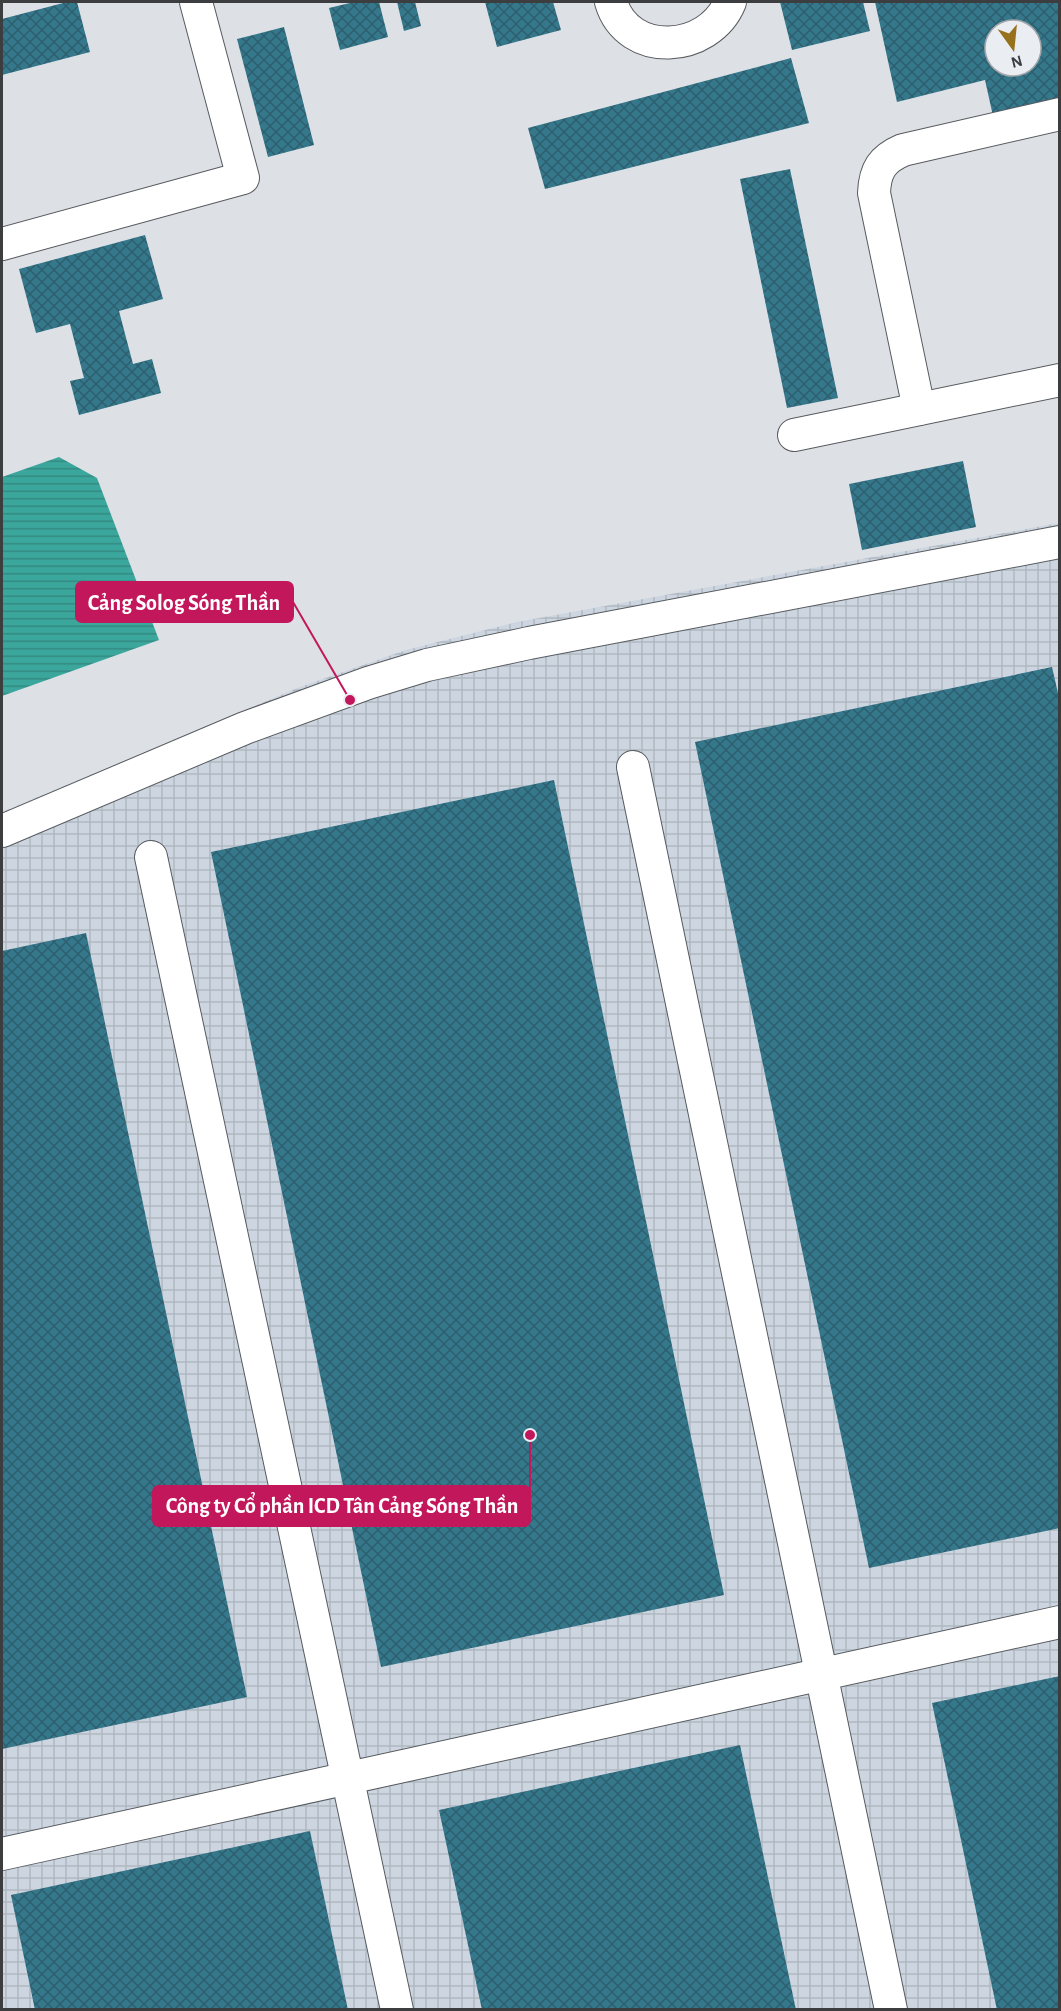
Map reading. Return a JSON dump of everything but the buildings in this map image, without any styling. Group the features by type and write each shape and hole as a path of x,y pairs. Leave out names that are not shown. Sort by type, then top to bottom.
{"lane":[{"path":"2,244 243,178 196,2"},
{"path":"611,2 618,19 625,28 637,36 666,43 695,37 708,29 727,9 730,2"},
{"path":"919,409 874,193 874,182 878,171 885,160 903,150 1059,114"},
{"path":"794,435 1059,380"},
{"path":"2,831 245,728 368,683 427,665 488,651 1059,542"},
{"path":"633,767 891,2010"},
{"path":"151,857 397,2010"},
{"path":"2,1854 1059,1622"}],"shaded area":[{"path":"59,457 97,478 159,640 2,696 2,477"},
{"path":"1059,523 1059,2009 2,2010 2,812 300,687 406,650 517,622"}],"place":[{"name":"Cảng Solog Sóng Thần","path":"350,700"},
{"name":"Công ty Cổ phần ICD Tân Cảng Sóng Thần","path":"530,1435"}]}
